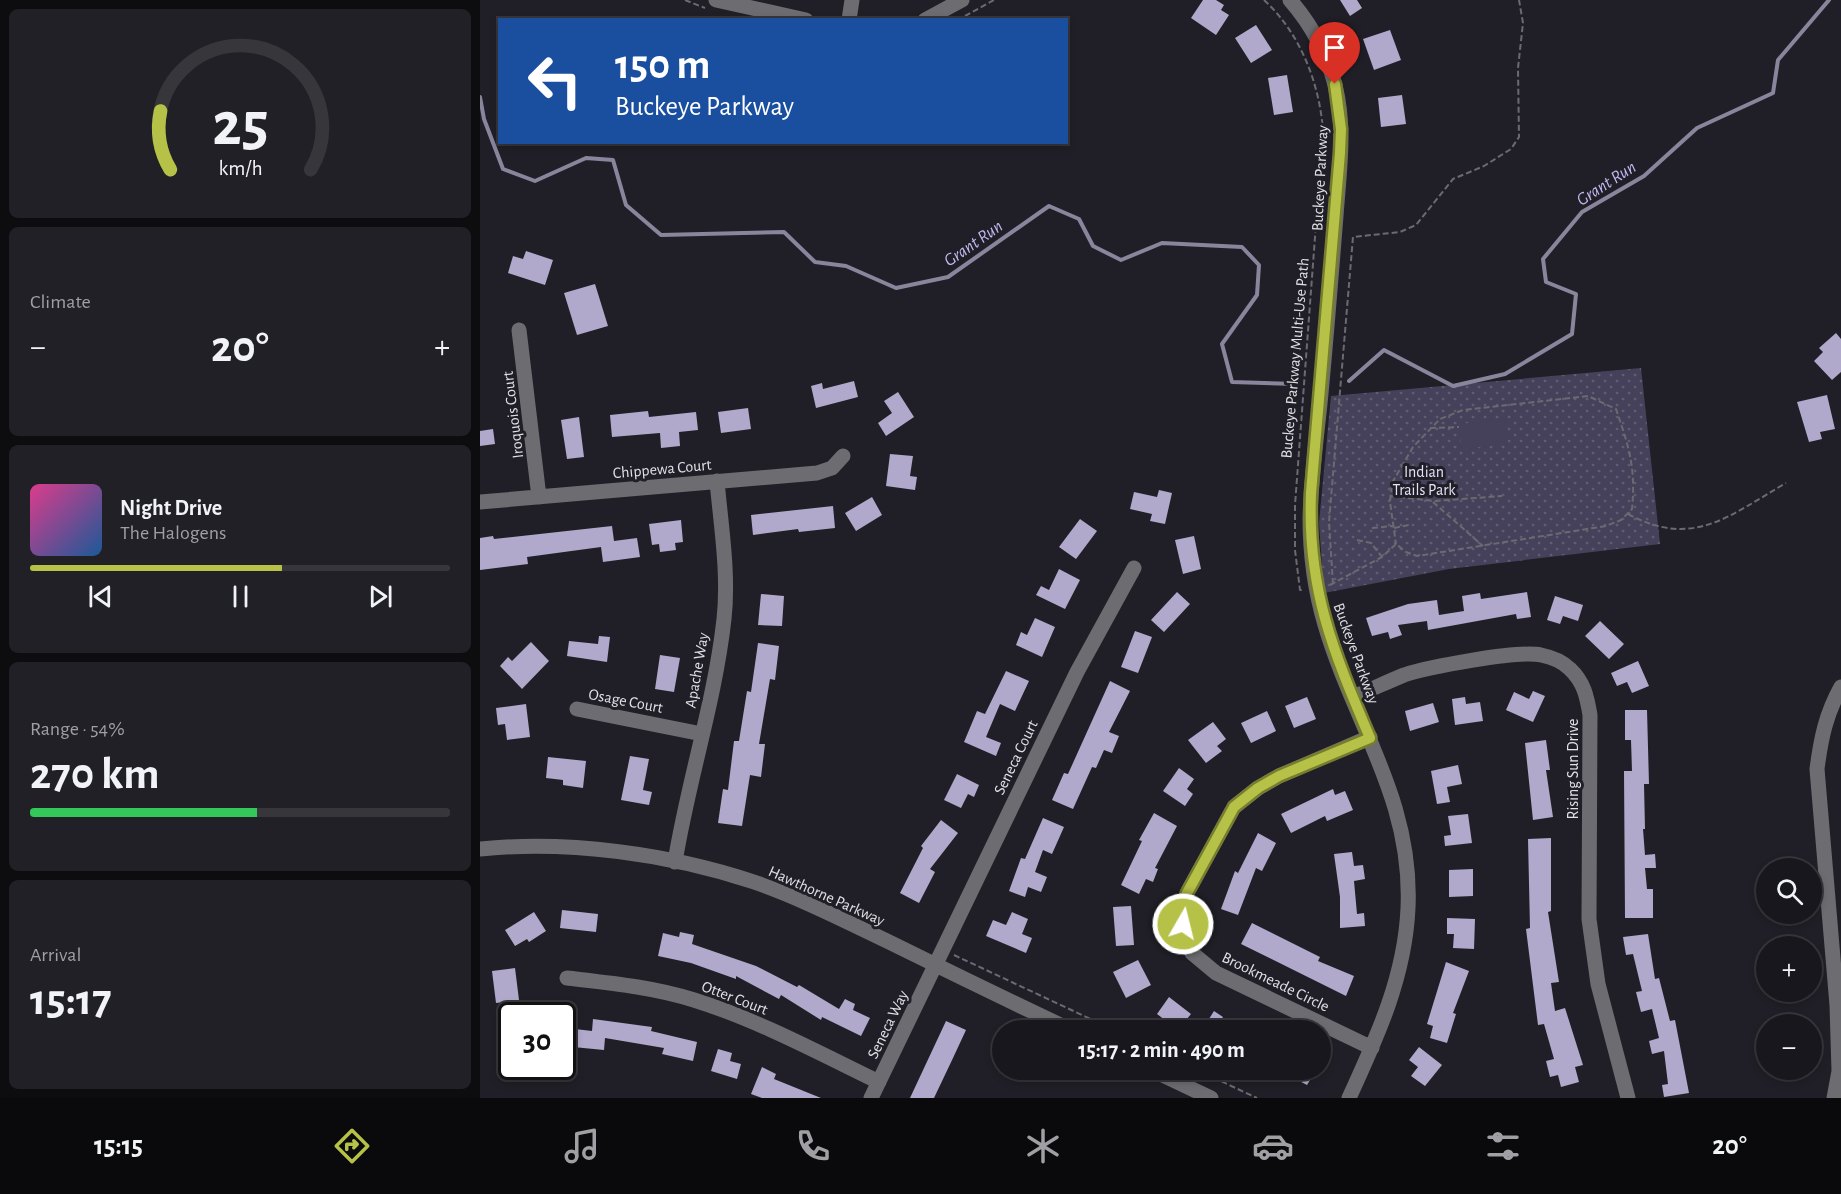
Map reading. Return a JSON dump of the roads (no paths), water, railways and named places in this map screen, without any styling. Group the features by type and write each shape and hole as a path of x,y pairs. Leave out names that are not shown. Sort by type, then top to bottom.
{"street":[{"path":"716,0 797,18"},
{"path":"849,18 852,0"},
{"path":"929,18 962,0"},
{"name":"Buckeye Parkway","path":"1290,0 1312,30 1328,63 1335,84 1341,129 1310,528 1317,596 1325,627 1394,798 1407,871 1408,908 1396,983 1372,1048 1349,1098"},
{"name":"Iroquois Court","path":"519,330 539,497"},
{"name":"Chippewa Court","path":"480,502 817,472 832,468 843,456"},
{"name":"Apache Way","path":"675,862 724,617 724,571 717,481"},
{"name":"Seneca Court","path":"935,965 1077,672 1134,568"},
{"name":"Rising Sun Drive","path":"1353,697 1406,675 1439,666 1524,654 1540,655 1557,661 1569,668 1582,683 1590,715 1589,919 1592,949 1598,984 1628,1098"},
{"path":"1834,1098 1839,1071 1837,1015 1817,769 1821,733 1828,709 1841,687"},
{"name":"Osage Court","path":"577,709 702,734"},
{"name":"Brookmeade Circle","path":"1370,738 1279,776 1258,788 1234,807 1187,893 1183,924 1192,953 1216,973 1372,1048"},
{"name":"Hawthorne Parkway","path":"480,849 570,847 675,862 752,882 803,901 1050,1020"},
{"name":"Seneca Way","path":"872,1098 935,965"},
{"name":"Otter Court","path":"567,978 633,986 694,1000 754,1023 879,1082"},
{"path":"1173,1080 1211,1098"}],"waterway":[{"name":"Grant Run","path":"1349,381 1384,350 1453,386 1505,374 1572,334 1576,294 1546,282 1543,259 1582,212 1644,176 1697,128 1773,93 1778,60 1829,0"},
{"name":"Grant Run","path":"480,97 484,119 503,169 535,181 586,158 613,160 626,205 661,235 784,232 815,262 846,266 896,288 948,277 1049,206 1079,219 1093,246 1121,260 1162,243 1242,247 1259,265 1257,295 1222,344 1232,382 1297,384"}],"park label":[{"name":"Indian Trails Park","path":"1424,480"}]}
